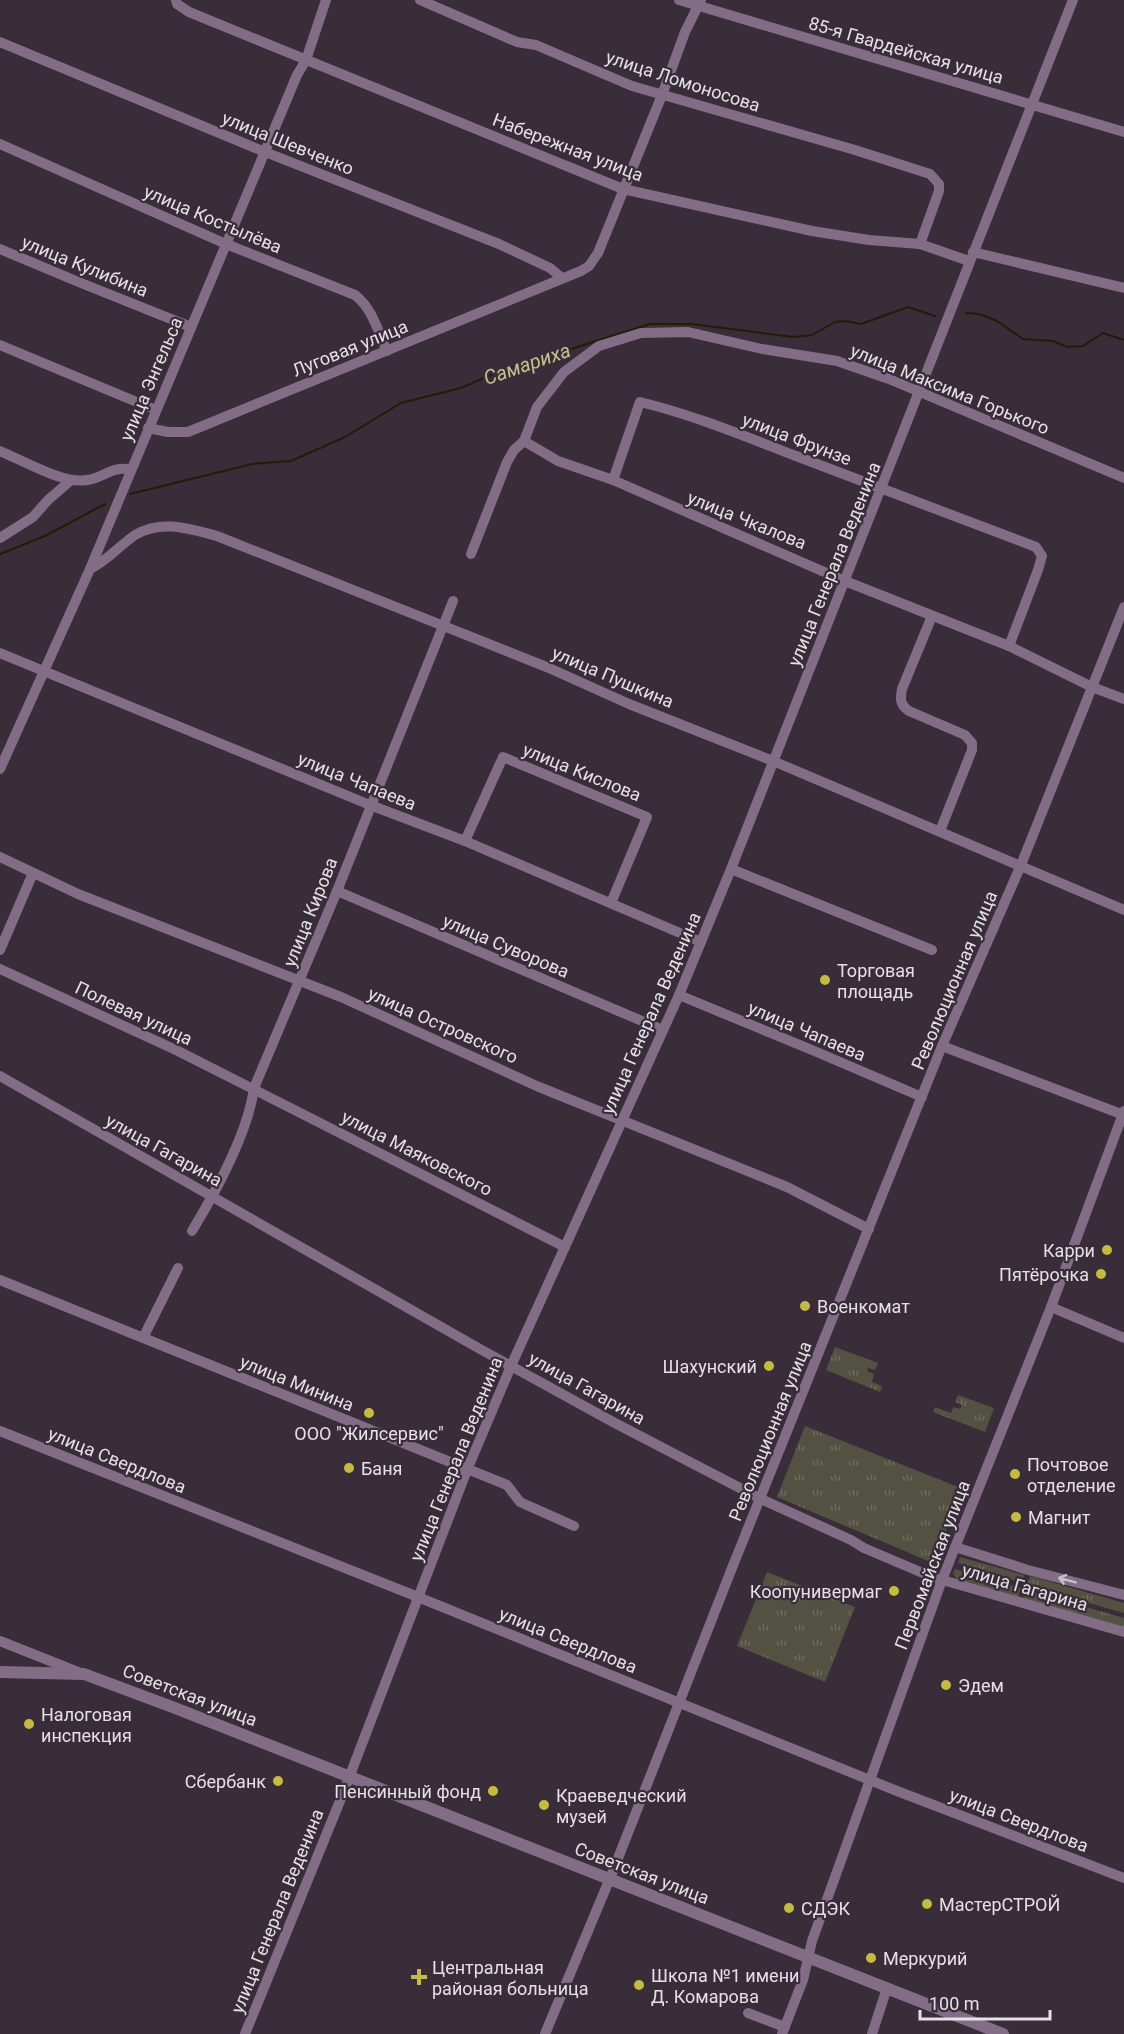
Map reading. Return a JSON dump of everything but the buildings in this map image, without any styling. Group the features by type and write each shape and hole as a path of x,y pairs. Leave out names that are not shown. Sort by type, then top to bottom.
{"street":[{"name":"Набережная улица","path":"176,0 177,4 189,12 623,189 812,231 869,240 920,244 971,257 1124,288"},
{"name":"улица Энгельса","path":"1,765 90,569 297,75 306,60 326,0"},
{"name":"улица Ломоносова","path":"420,0 517,42 536,45 632,86 930,174 939,184 939,191 920,244"},
{"name":"85-я Гвардейская улица","path":"679,0 700,4 1124,132"},
{"name":"улица Генерала Веденина","path":"246,2034 467,1470 511,1366 679,995 731,869 1073,0"},
{"path":"562,278 589,266 598,253 685,33 700,4"},
{"name":"улица Шевченко","path":"0,42 265,152 499,244 550,268 562,278"},
{"name":"улица Костылёва","path":"0,144 226,244 355,296 364,302 369,310 387,351"},
{"name":"улица Кулибина","path":"0,249 191,327"},
{"name":"Луговая улица","path":"148,428 168,432 188,432 562,278"},
{"name":"улица Максима Горького","path":"524,441 537,407 564,372 599,346 641,333 688,332 762,349 837,361 889,379 1124,478"},
{"path":"0,345 156,410"},
{"name":"улица Фрунзе","path":"613,480 640,402 678,411 1036,547 1042,556 1009,646"},
{"path":"471,554 507,462 514,450 524,441"},
{"name":"улица Чкалова","path":"524,441 558,461 613,480 845,580 1009,646 1092,687 1124,699"},
{"path":"0,451 70,481 89,480 118,468 131,469"},
{"path":"0,538 33,518 48,500 70,481"},
{"name":"улица Пушкина","path":"90,569 137,534 154,528 174,525 217,536 549,668 629,704 773,761 1124,910"},
{"name":"улица Кирова","path":"192,1231 213,1196 249,1116 254,1088 337,891 453,601"},
{"name":"Революционная улица","path":"545,2034 610,1880 942,1046 1022,865 1124,608"},
{"path":"932,616 900,699 904,708 965,735 972,743 972,750 940,831"},
{"name":"улица Чапаева","path":"0,653 370,805 465,841 701,942"},
{"name":"улица Кислова","path":"465,841 502,757 647,817 611,903"},
{"name":"улица Островского","path":"0,857 78,894 341,997 539,1087 787,1186 869,1229"},
{"path":"731,869 932,950"},
{"path":"0,950 33,873"},
{"name":"улица Суворова","path":"337,891 663,1030"},
{"name":"Полевая улица","path":"0,969 254,1088"},
{"name":"улица Чапаева","path":"679,995 922,1097"},
{"path":"942,1046 1124,1113"},
{"name":"улица Гагарина","path":"0,1076 511,1366 612,1422 761,1499 864,1548 942,1580 1124,1632"},
{"name":"улица Маяковского","path":"254,1088 565,1247"},
{"name":"Первомайская улица","path":"783,2031 803,1980 808,1956 942,1580 1051,1307 1124,1113"},
{"path":"143,1338 178,1268"},
{"name":"улица Минина","path":"0,1280 507,1485 520,1502 574,1526"},
{"path":"1051,1307 1124,1338"},
{"name":"улица Свердлова","path":"0,1431 870,1779 1124,1878"},
{"name":"улица Гагарина","path":"955,1547 1028,1570 1124,1595"},
{"name":"Советская улица","path":"0,1641 175,1707 1003,2034"},
{"path":"0,1672 84,1674"},
{"path":"872,2034 887,1988"},
{"path":"748,2013 783,2031"}],"green space":[{"path":"835,1347 878,1363 875,1370 868,1368 867,1371 874,1374 872,1382 882,1386 880,1392 826,1370"},
{"path":"958,1395 994,1408 985,1432 933,1412 935,1407 951,1413 953,1407 960,1409 962,1405 955,1402"},
{"path":"805,1426 963,1489 933,1563 777,1497"},
{"path":"960,1557 1024,1575 1022,1583 958,1563"},
{"path":"955,1569 1021,1588 1018,1597 957,1579 953,1574"},
{"path":"767,1572 855,1607 825,1682 737,1646"},
{"path":"1030,1576 1124,1603 1124,1613 1027,1585"},
{"path":"1026,1590 1124,1618 1124,1627 1023,1598"}],"waterway":[{"name":"Самариха","path":"130,494 252,464 291,461 345,437 401,403 461,388 498,372 650,324 692,324 793,337 812,335 835,322 846,321 861,324 908,307 935,316"},
{"name":"Самариха","path":"966,313 979,314 997,321 1023,339 1053,341 1067,347 1083,346 1103,333 1124,340"},
{"name":"Самариха","path":"0,554 45,536 105,504"}],"place":[{"name":"Торговая площадь","path":"825,980"},
{"name":"Карри","path":"1107,1250"},
{"name":"Пятёрочка","path":"1101,1274"},
{"name":"Военкомат","path":"805,1306"},
{"name":"Шахунский","path":"769,1366"},
{"name":"ООО \"Жилсервис\"","path":"369,1413"},
{"name":"Баня","path":"349,1468"},
{"name":"Почтовое отделение","path":"1015,1474"},
{"name":"Магнит","path":"1016,1517"},
{"name":"Коопунивермаг","path":"894,1591"},
{"name":"Эдем","path":"946,1685"},
{"name":"Налоговая инспекция","path":"29,1724"},
{"name":"Сбербанк","path":"278,1781"},
{"name":"Пенсинный фонд","path":"493,1791"},
{"name":"Краеведческий музей","path":"544,1805"},
{"name":"МастерСТРОЙ","path":"927,1904"},
{"name":"СДЭК","path":"789,1908"},
{"name":"Меркурий","path":"871,1958"},
{"name":"Центральная районая больница","path":"419,1977"},
{"name":"Школа №1 имени Д. Комарова","path":"639,1985"}]}
